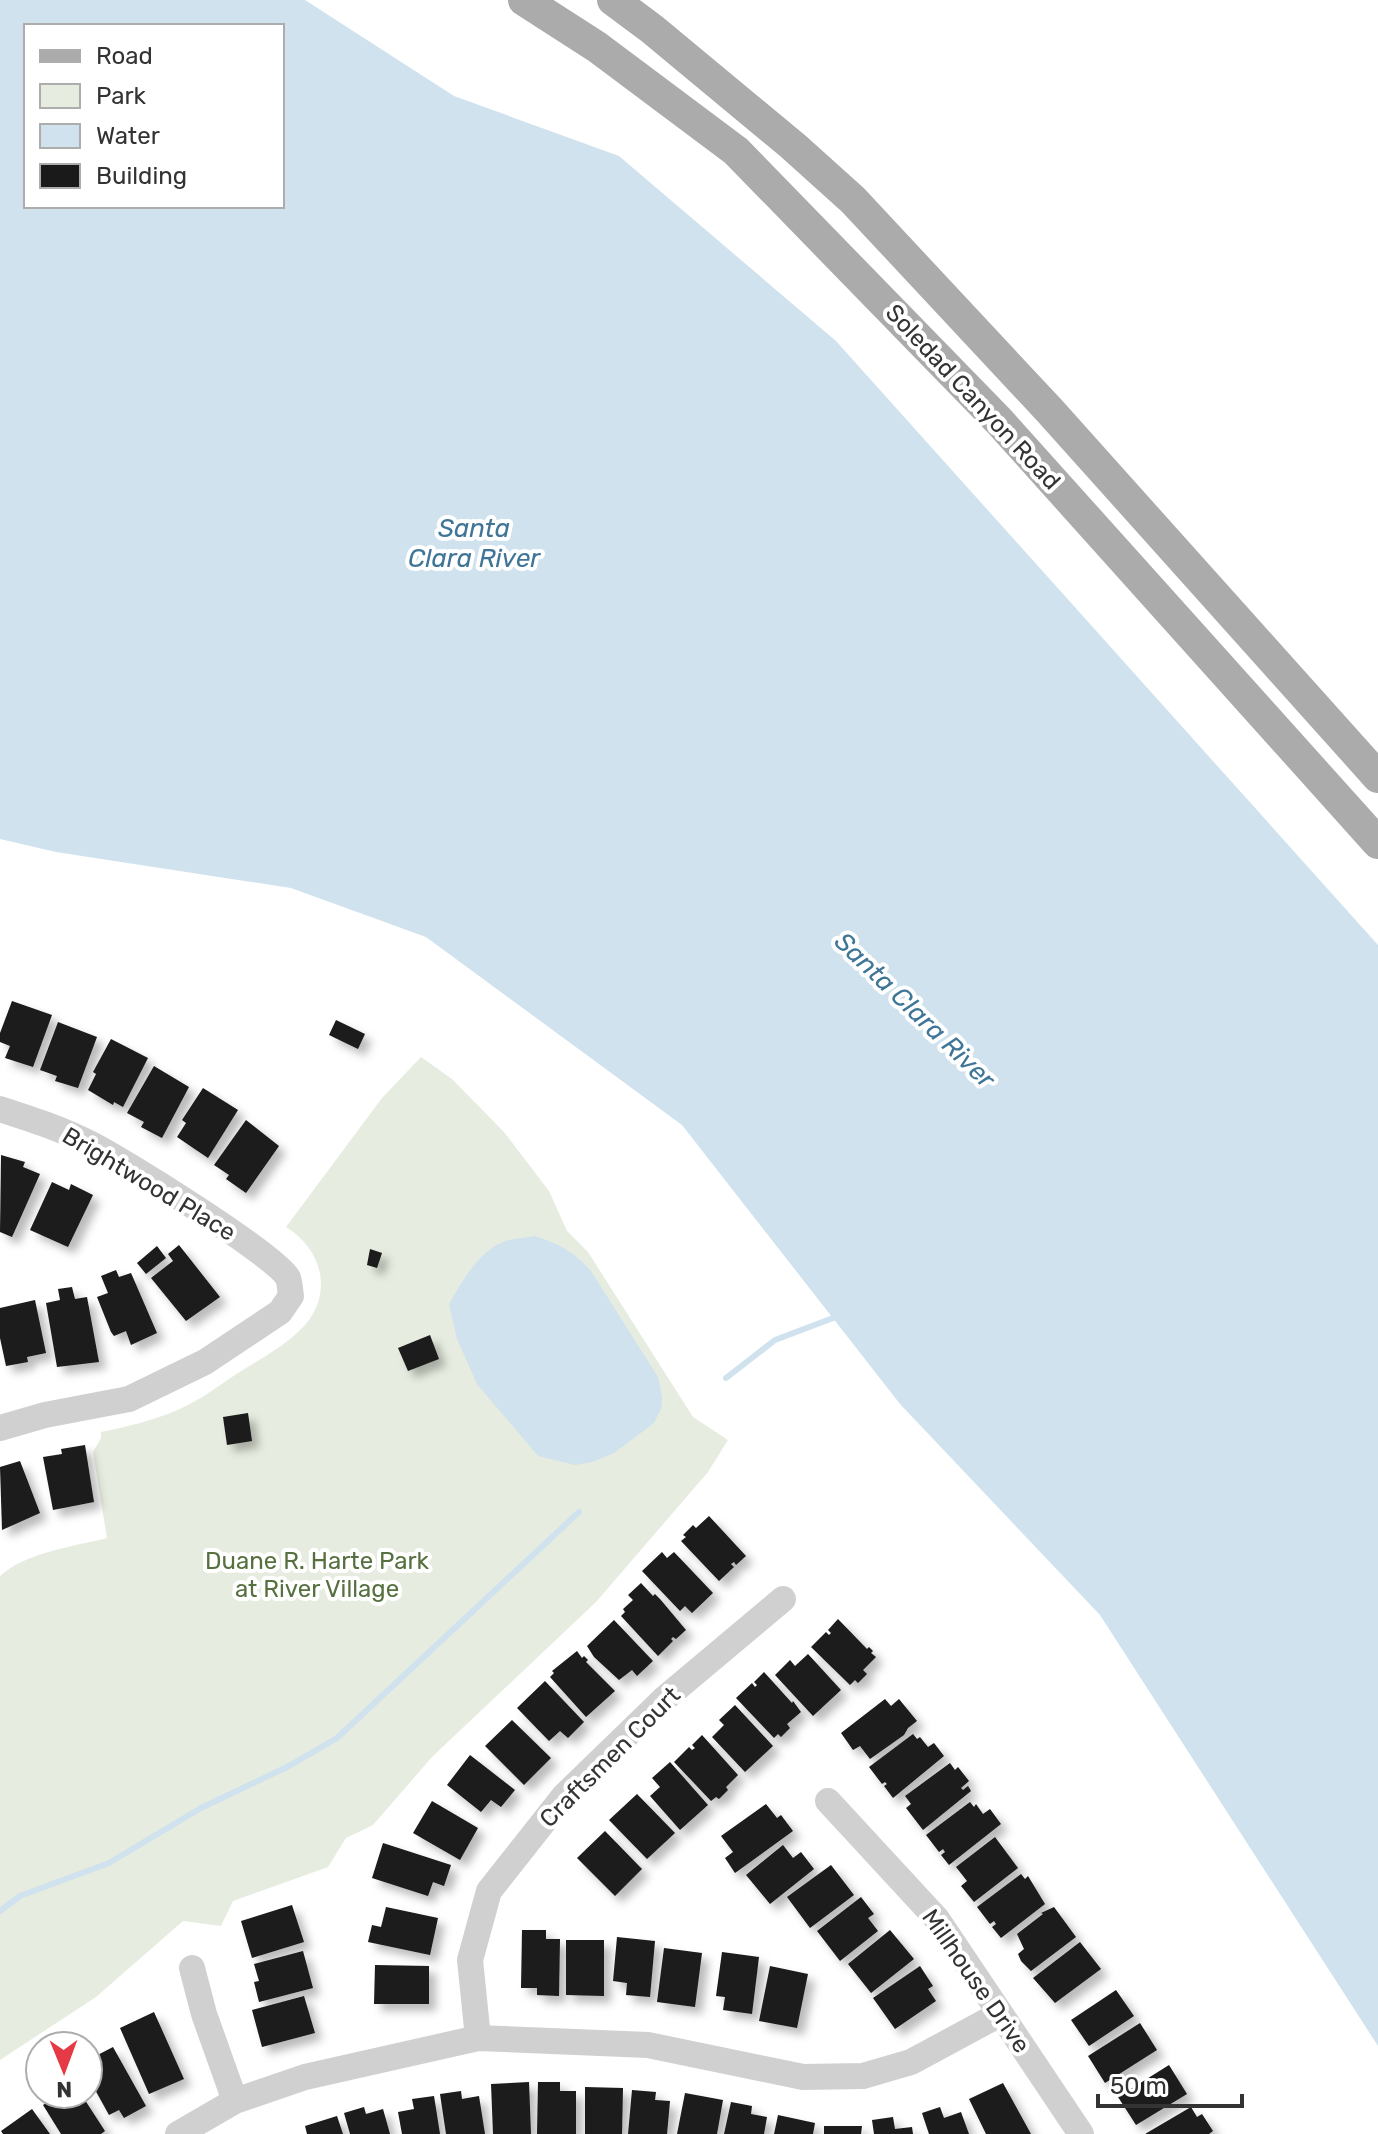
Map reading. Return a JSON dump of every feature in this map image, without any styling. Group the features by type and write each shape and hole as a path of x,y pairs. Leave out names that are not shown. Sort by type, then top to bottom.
{"main road":[{"name":"Soledad Canyon Road","path":"524,0 597,47 736,151 1016,440 1378,843"},
{"name":"Soledad Canyon Road","path":"613,0 793,146 853,200 1050,411 1378,777"},
{"path":"1016,440 1033,439 1048,446 1177,587 1201,596 1213,592"}],"street":[{"name":"Brightwood Place","path":"0,1109 50,1125 93,1144 269,1257 288,1278 291,1296 280,1312 205,1362 129,1399 45,1415 0,1428"},
{"name":"Craftsmen Court","path":"478,2038 470,1960 489,1891 564,1796 664,1699 783,1599"},
{"name":"Millhouse Drive","path":"828,1801 937,1919 1081,2134"},
{"path":"192,1968 204,2014 235,2101"},
{"path":"178,2134 235,2101 305,2077 478,2038 648,2045 803,2077 863,2076 911,2062 1000,2014"}],"green space":[{"name":"Duane R. Harte Park at River Village","path":"421,1057 452,1079 504,1132 549,1191 567,1231 588,1252 693,1417 728,1440 708,1472 596,1602 432,1757 373,1825 346,1838 328,1867 233,1901 221,1926 183,1921 96,1997 46,2030 24,2030 24,2044 0,2060 0,1576 36,1556 107,1538 93,1452 101,1432 134,1425 188,1405 281,1346 305,1325 319,1299 320,1272 308,1247 286,1227 382,1098"}],"water":[{"name":"Santa Clara River","path":"0,0 305,0 454,96 619,156 836,341 1378,945 1378,2046 1100,1615 900,1404 682,1125 426,937 291,888 56,852 0,839"},
{"path":"534,1236 566,1249 591,1271 658,1377 662,1407 654,1423 614,1453 592,1462 575,1465 538,1456 477,1384 457,1339 449,1304 473,1266 499,1244"}],"building":[{"path":"12,1001 52,1015 33,1067 5,1058 10,1046 0,1042 0,1033"},
{"path":"336,1020 365,1034 358,1049 329,1035"},
{"path":"58,1022 97,1037 78,1088 55,1081 57,1076 40,1070"},
{"path":"111,1039 148,1058 123,1107 114,1102 113,1105 88,1090 96,1074 93,1072"},
{"path":"154,1066 189,1087 162,1138 141,1127 144,1122 127,1113"},
{"path":"203,1088 238,1110 208,1158 177,1137 186,1123 182,1120"},
{"path":"246,1120 279,1146 246,1193 226,1179 229,1175 214,1165"},
{"path":"1,1155 25,1162 23,1167 40,1174 12,1237 0,1232"},
{"path":"52,1182 69,1190 71,1184 93,1195 68,1247 30,1230"},
{"path":"179,1245 220,1297 186,1321 151,1278 173,1261 168,1254"},
{"path":"157,1246 166,1258 146,1274 137,1263"},
{"path":"370,1249 382,1253 377,1268 367,1265"},
{"path":"116,1270 119,1277 131,1273 157,1333 131,1345 126,1331 114,1336 111,1332 97,1297 108,1293 101,1276"},
{"path":"72,1287 75,1299 87,1297 99,1362 57,1367 46,1303 60,1300 58,1289"},
{"path":"35,1300 46,1353 27,1357 28,1362 6,1366 0,1338 0,1308"},
{"path":"430,1335 439,1359 408,1371 398,1348"},
{"path":"248,1413 252,1441 227,1445 223,1417"},
{"path":"85,1445 94,1502 53,1510 43,1457 62,1454 61,1449"},
{"path":"20,1461 40,1513 2,1530 0,1467"},
{"path":"709,1516 746,1556 736,1565 734,1562 731,1564 734,1567 719,1581 681,1541 693,1525 696,1528"},
{"path":"662,1552 667,1558 674,1552 713,1593 692,1613 685,1606 680,1611 642,1571"},
{"path":"641,1583 660,1599 686,1630 676,1639 673,1637 673,1641 658,1656 621,1616 625,1612 623,1609 633,1600 628,1595"},
{"path":"838,1619 876,1657 863,1670 867,1674 858,1683 855,1680 850,1685 811,1647 826,1632 831,1633 828,1630"},
{"path":"614,1620 653,1661 637,1676 632,1670 619,1680 594,1657 587,1646"},
{"path":"577,1651 615,1691 586,1717 550,1677 554,1673 552,1671"},
{"path":"808,1654 841,1690 813,1716 775,1675 790,1660 795,1666"},
{"path":"764,1672 801,1712 787,1724 790,1728 781,1737 778,1734 774,1738 736,1698 752,1683 755,1687 754,1682"},
{"path":"545,1681 584,1722 568,1738 560,1731 549,1741 517,1708"},
{"path":"885,1699 891,1706 899,1699 917,1721 904,1735 870,1759 860,1746 853,1750 841,1733"},
{"path":"735,1705 773,1746 745,1772 712,1737 724,1725 719,1720"},
{"path":"512,1720 551,1758 524,1785 485,1746"},
{"path":"913,1734 928,1747 934,1743 944,1756 893,1798 884,1786 887,1784 882,1784 869,1767"},
{"path":"702,1735 738,1775 719,1799 716,1797 711,1801 674,1762 689,1747 692,1750 695,1748 692,1745"},
{"path":"470,1755 515,1790 501,1807 491,1800 481,1812 447,1785"},
{"path":"670,1762 708,1805 680,1830 650,1796 660,1787 652,1778"},
{"path":"950,1763 955,1770 958,1767 969,1781 961,1788 963,1790 968,1786 971,1791 923,1830 906,1808 911,1804 905,1796"},
{"path":"637,1794 675,1833 647,1859 609,1820"},
{"path":"432,1801 478,1828 460,1860 413,1833"},
{"path":"970,1802 974,1807 976,1804 983,1814 990,1809 1001,1824 949,1865 941,1855 945,1852 943,1849 939,1852 926,1835"},
{"path":"766,1804 777,1818 781,1815 793,1831 735,1873 725,1858 733,1852 721,1836"},
{"path":"605,1831 642,1869 615,1896 577,1858"},
{"path":"995,1837 1018,1868 974,1902 961,1886 967,1881 956,1867"},
{"path":"383,1843 451,1865 444,1886 433,1882 428,1896 372,1878"},
{"path":"783,1845 793,1858 801,1852 814,1869 770,1904 746,1875"},
{"path":"831,1865 854,1895 810,1928 787,1897"},
{"path":"1021,1874 1025,1879 1028,1876 1045,1904 1001,1938 992,1927 996,1924 994,1921 990,1924 977,1907"},
{"path":"861,1897 874,1914 868,1918 878,1931 840,1961 817,1931"},
{"path":"292,1905 304,1942 252,1958 241,1921"},
{"path":"386,1907 438,1918 430,1955 368,1942 372,1925 381,1927"},
{"path":"1054,1907 1076,1937 1031,1971 1018,1954 1024,1949 1017,1934 1041,1913"},
{"path":"522,1930 546,1930 546,1939 560,1939 559,1996 537,1995 537,1988 521,1988"},
{"path":"890,1930 914,1959 871,1993 848,1964"},
{"path":"617,1937 655,1941 650,1997 626,1995 627,1983 613,1981"},
{"path":"566,1940 604,1940 604,1996 566,1995"},
{"path":"1080,1942 1101,1969 1055,2003 1033,1978"},
{"path":"664,1948 702,1953 695,2007 657,2002"},
{"path":"303,1951 313,1988 259,2002 254,1982 259,1981 254,1964"},
{"path":"722,1952 759,1957 752,2014 723,2010 725,1997 716,1996"},
{"path":"375,1965 429,1966 429,2004 374,2004"},
{"path":"770,1966 808,1974 797,2028 759,2021"},
{"path":"920,1966 933,1986 928,1989 936,2001 895,2029 873,1998"},
{"path":"1116,1990 1134,2016 1089,2046 1071,2020"},
{"path":"304,1996 315,2033 262,2047 252,2010"},
{"path":"154,2012 184,2079 149,2094 120,2028"},
{"path":"1140,2023 1157,2050 1105,2083 1088,2056"},
{"path":"113,2047 146,2106 124,2118 119,2110 109,2115 104,2106 104,2052"},
{"path":"1169,2065 1187,2094 1136,2125 1118,2097"},
{"path":"529,2082 531,2134 493,2134 491,2084"},
{"path":"538,2082 560,2082 560,2091 576,2091 576,2134 537,2134"},
{"path":"1003,2083 1031,2134 986,2134 969,2099"},
{"path":"585,2087 623,2088 622,2134 585,2134"},
{"path":"632,2090 656,2092 655,2100 670,2101 667,2134 628,2134"},
{"path":"461,2091 462,2099 479,2096 485,2134 446,2134 440,2094"},
{"path":"685,2093 723,2100 717,2134 677,2134"},
{"path":"434,2096 440,2134 402,2134 398,2112 414,2109 412,2099"},
{"path":"731,2102 752,2106 751,2114 767,2117 764,2134 724,2134"},
{"path":"364,2107 366,2114 383,2109 390,2134 350,2134 344,2113"},
{"path":"940,2107 944,2118 961,2112 969,2134 929,2134 922,2113"},
{"path":"1191,2107 1197,2117 1202,2114 1213,2131 1209,2134 1145,2134"},
{"path":"33,2110 50,2134 3,2134 1,2131"},
{"path":"46,2110 91,2110 105,2131 101,2134 61,2134"},
{"path":"778,2115 815,2123 813,2134 774,2134"},
{"path":"337,2116 343,2134 307,2134 305,2126"},
{"path":"893,2117 895,2129 912,2127 913,2134 874,2134 872,2120"},
{"path":"824,2126 862,2126 861,2134 824,2134"}],"waterway":[{"path":"726,1378 775,1340 841,1315"},
{"path":"0,1911 20,1896 109,1863 201,1808 289,1766 337,1738 579,1512"}]}
